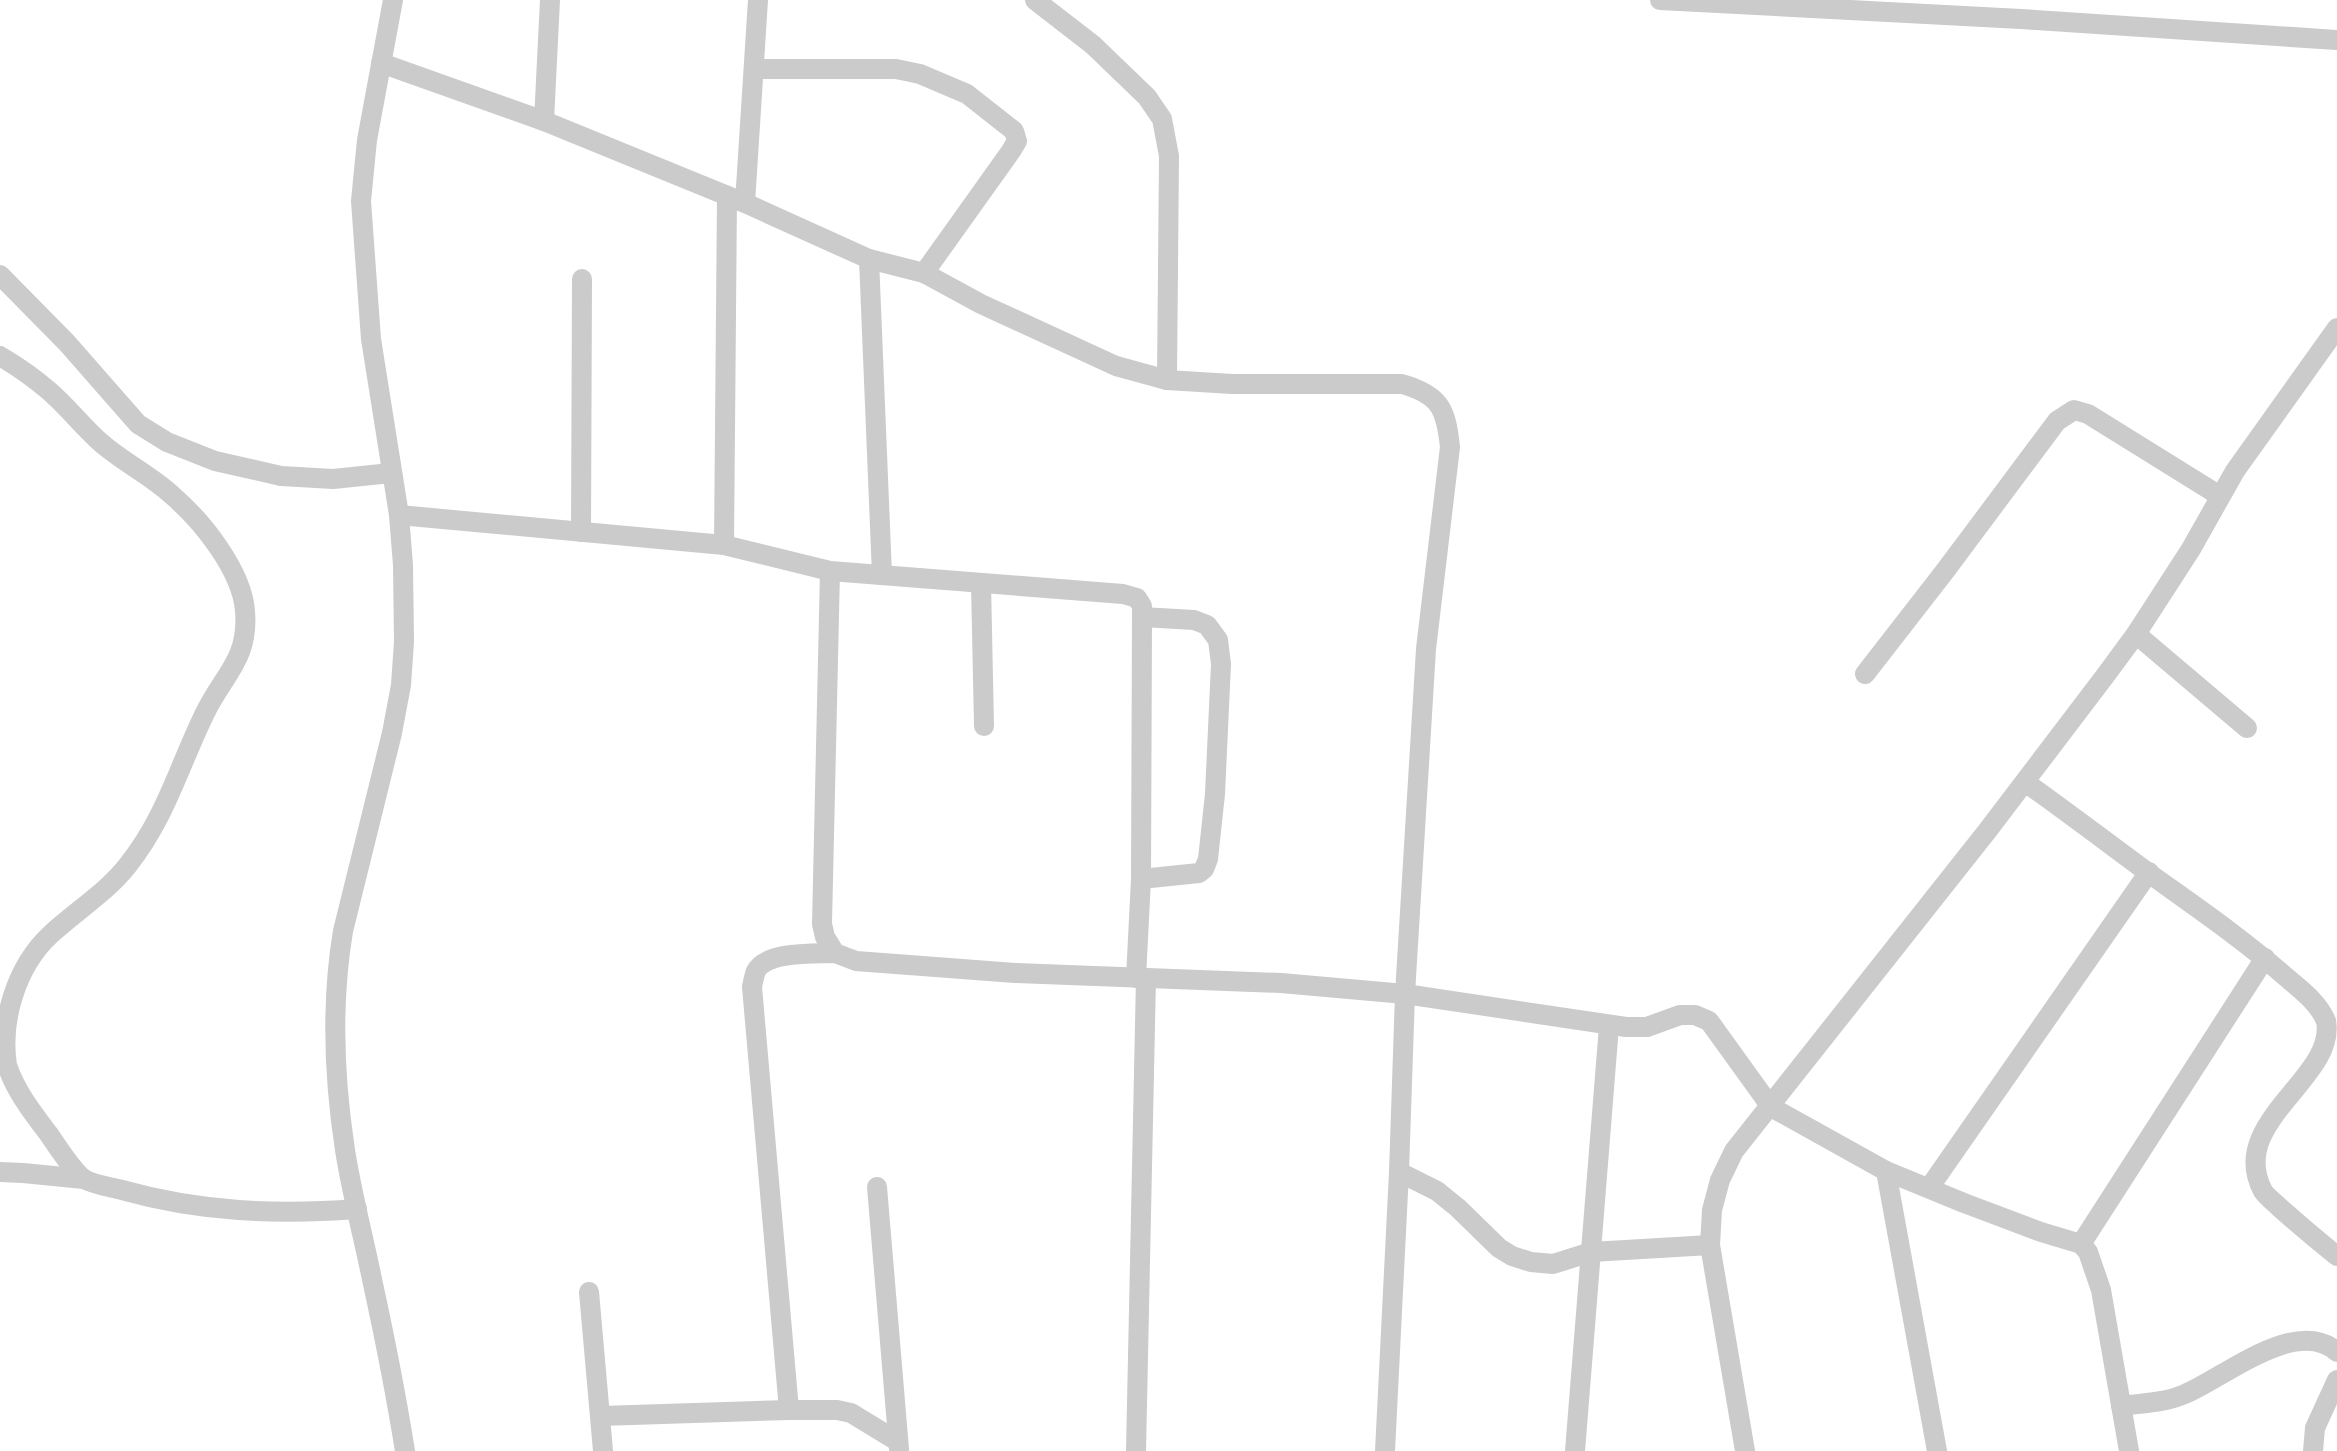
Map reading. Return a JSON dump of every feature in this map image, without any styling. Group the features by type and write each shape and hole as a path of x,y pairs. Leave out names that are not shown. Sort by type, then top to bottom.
{"street":[{"path":"393,0 367,140 361,201 371,339 399,515 404,606 401,685 392,733 349,904 336,980 336,1049 345,1151 388,1354 405,1451"},
{"path":"544,121 550,0"},
{"path":"724,545 736,199 754,69 758,0"},
{"path":"1035,0 1099,52 1147,97 1162,119 1169,156 1167,380"},
{"path":"1660,0 2020,19 2337,40"},
{"path":"381,63 544,121 736,199 869,259 924,273 981,304 1116,366 1167,380 1282,385 1402,384 1423,390 1438,404 1447,422 1450,447 1426,649 1404,994 1399,1172 1385,1451"},
{"path":"754,69 896,69 920,74 967,94 1014,131 1017,141 1011,151 924,273"},
{"path":"869,259 882,575"},
{"path":"0,275 67,343 138,424 167,442 215,461 281,476 333,479 391,473"},
{"path":"581,532 582,280"},
{"path":"1745,1451 1710,1245 1712,1210 1720,1180 1734,1152 2025,782 2136,634 2191,549 2235,471 2337,328"},
{"path":"0,356 50,391 103,445 172,494 216,544 232,571 241,592 245,609 244,639 238,660 207,710 170,798 148,838 116,880 32,953 12,989 8,1001 3,1048 7,1065 19,1092 84,1179"},
{"path":"1865,674 1945,572 2057,421 2074,410 2088,414 2220,496"},
{"path":"399,515 724,545 830,571 1122,594 1137,598 1142,606 1142,617 1141,978 1136,1451"},
{"path":"830,571 826,796 821,901 825,937 835,953"},
{"path":"981,583 984,726"},
{"path":"1141,879 1199,873 1204,869 1208,860 1215,794 1221,664 1218,640 1207,625 1194,620 1142,617"},
{"path":"2136,634 2247,728"},
{"path":"2025,782 2265,958 2317,1005 2326,1022 2328,1036 2325,1056 2285,1105 2265,1134 2257,1149 2256,1168 2264,1192 2299,1225 2337,1256"},
{"path":"1929,1188 2149,872"},
{"path":"789,1410 752,987 756,970 770,959 786,956 835,953 856,961 1014,973 1281,983 1404,994 1609,1026 1647,1027 1680,1014 1702,1017 1709,1021 1771,1107 1886,1171 2041,1232 2081,1244 2088,1252 2101,1290 2129,1451"},
{"path":"2081,1244 2265,958"},
{"path":"1575,1451 1609,1026"},
{"path":"1886,1171 1937,1451"},
{"path":"0,1172 84,1179 149,1198 232,1211 284,1212 357,1209"},
{"path":"1399,1172 1437,1192 1458,1208 1499,1248 1512,1256 1532,1262 1553,1264 1591,1252 1710,1245"},
{"path":"877,1187 898,1446"},
{"path":"589,1292 604,1451"},
{"path":"2121,1406 2166,1400 2183,1395 2205,1385 2246,1359 2286,1344 2321,1342 2337,1352"},
{"path":"2313,1451 2315,1428 2337,1380"},
{"path":"602,1416 836,1410 851,1413 898,1446"}]}
